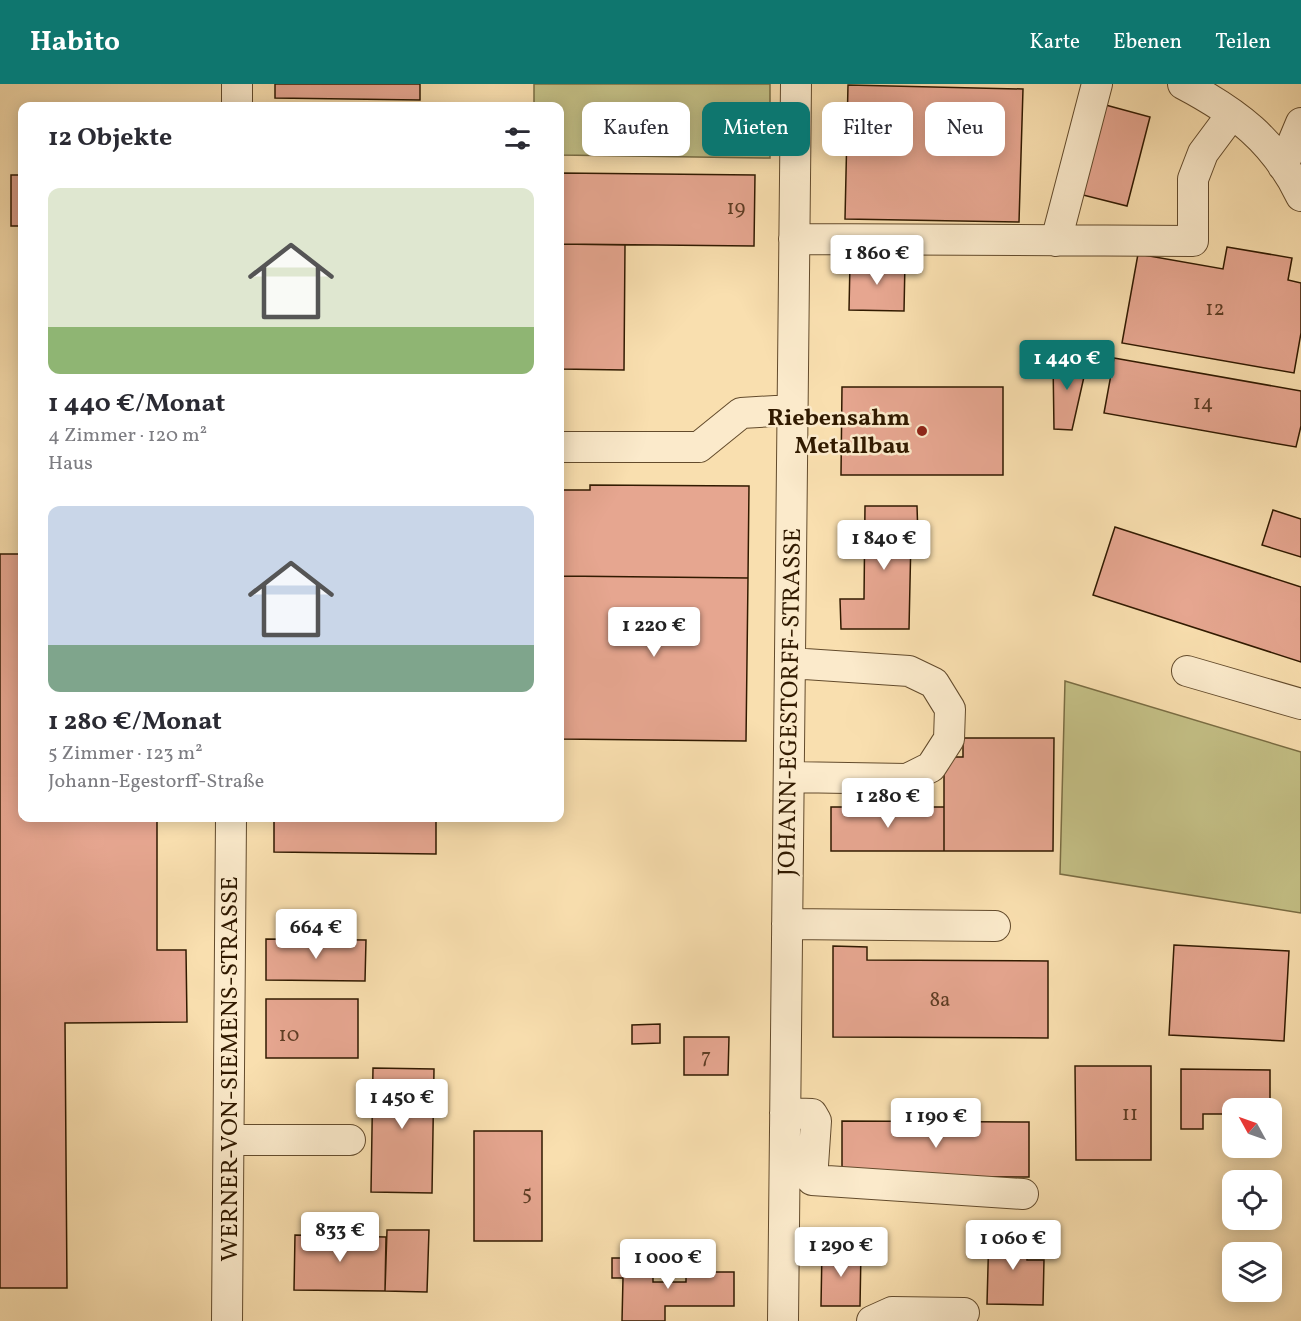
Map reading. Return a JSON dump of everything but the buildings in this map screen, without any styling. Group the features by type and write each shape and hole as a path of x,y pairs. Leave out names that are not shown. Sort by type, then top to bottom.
{"street":[{"path":"237,84 237,102"},
{"name":"JOHANN-EGESTORFF-STRASSE","path":"783,1321 796,84"},
{"path":"1056,241 1097,84"},
{"path":"1183,84 1219,104 1263,138 1292,177 1301,196"},
{"path":"794,239 1193,242 1193,179 1203,153 1232,114"},
{"path":"1283,166 1301,123"},
{"path":"564,447 699,447 741,413 792,410"},
{"path":"789,777 907,779 931,767 949,740 950,709 934,683 909,670 790,663"},
{"path":"1186,670 1301,704"},
{"name":"WERNER-VON-SIEMENS-STRASSE","path":"227,1321 231,822"},
{"path":"787,924 995,926"},
{"path":"785,1113 812,1114 816,1121 812,1180 1023,1194"},
{"path":"228,1140 350,1140"},
{"path":"872,1321 892,1312 964,1313"}],"shaded area":[{"path":"534,84 770,84 770,102 702,102 702,156 770,156 770,158 630,156 690,156 690,102 582,102 582,155 564,155 564,102 534,102"},
{"path":"1065,681 1301,752 1301,913 1060,874"}],"place":[{"name":"Riebensahm Metallbau","path":"922,431"}]}
